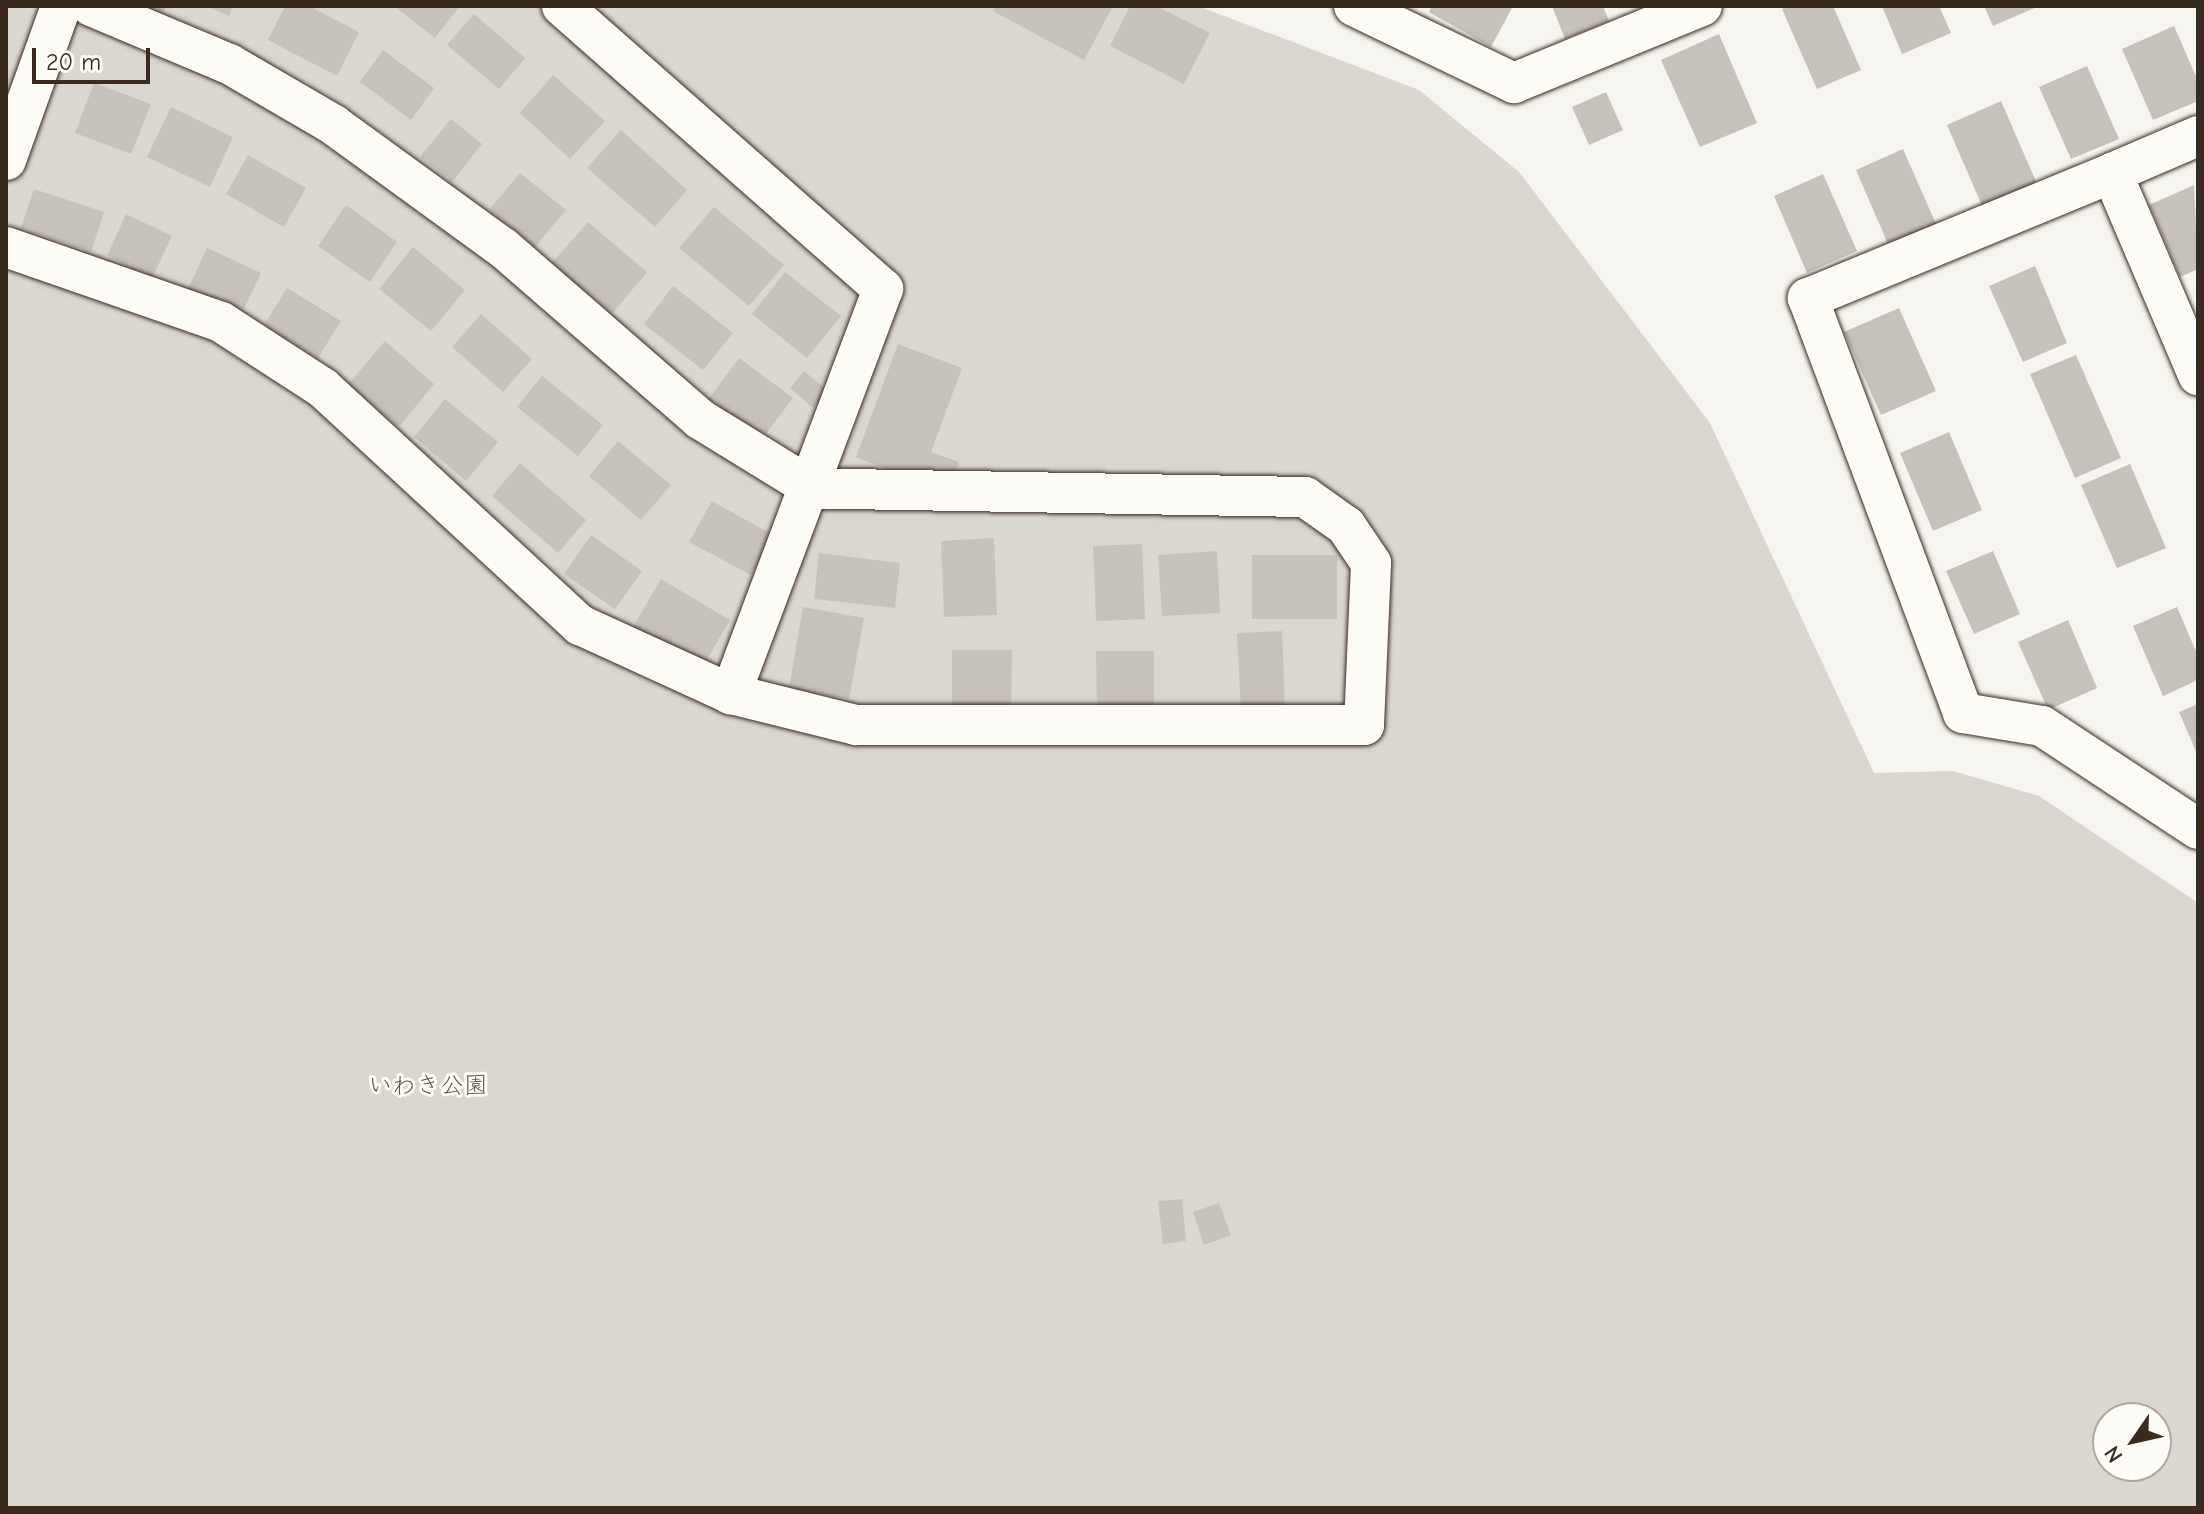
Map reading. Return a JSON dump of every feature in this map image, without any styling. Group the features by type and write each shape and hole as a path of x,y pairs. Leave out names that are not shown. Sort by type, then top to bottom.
{"street":[{"path":"6,160 61,6"},
{"path":"6,247 221,322 323,388 580,625 731,694 856,725 1364,725 1371,563 1346,526 1305,497 812,488 700,419 503,248 334,125 229,64 91,6"},
{"path":"562,6 883,289 812,488 731,694"},
{"path":"1354,6 1514,83 1702,6"},
{"path":"2198,136 1808,298 1963,713 2042,726 2198,829"},
{"path":"2112,173 2198,375"}],"green space":[{"name":"いわき公園","path":"6,6 1198,6 1419,90 1519,172 1710,423 1874,773 1953,771 2039,796 2198,903 2198,1508 6,1508"}],"building":[{"path":"140,6 166,6 162,15"},
{"path":"205,6 233,6 229,16"},
{"path":"285,6 309,6 359,32 337,76 268,40"},
{"path":"394,6 460,6 435,38"},
{"path":"996,6 1113,6 1084,60 993,11"},
{"path":"1130,6 1156,6 1210,33 1184,84 1110,46"},
{"path":"1432,6 1513,6 1491,47 1429,12"},
{"path":"1552,6 1603,6 1609,21 1565,39"},
{"path":"1790,6 1833,6 1861,70 1817,89 1782,9"},
{"path":"1882,6 1939,6 1951,33 1902,54"},
{"path":"1984,6 2039,6 1993,26"},
{"path":"474,14 525,58 499,89 447,45"},
{"path":"2174,26 2198,81 2198,101 2153,120 2122,49"},
{"path":"1719,34 1757,123 1700,147 1661,60"},
{"path":"383,50 434,88 411,120 360,82"},
{"path":"2087,66 2119,139 2071,159 2039,87"},
{"path":"553,75 605,121 570,159 520,113"},
{"path":"94,83 151,104 131,154 75,133"},
{"path":"1606,92 1623,130 1589,145 1572,107"},
{"path":"2001,101 2037,184 1983,208 1947,125"},
{"path":"171,107 233,137 210,187 147,157"},
{"path":"451,119 482,144 452,182 420,157"},
{"path":"621,130 687,190 655,227 587,168"},
{"path":"1903,149 1936,224 1888,244 1856,170"},
{"path":"248,155 306,188 284,227 226,194"},
{"path":"520,173 566,210 535,247 489,210"},
{"path":"1823,174 1857,251 1807,273 1774,196"},
{"path":"2194,185 2198,269 2180,277 2149,205"},
{"path":"34,189 104,212 91,252 21,228"},
{"path":"346,205 397,242 370,282 318,246"},
{"path":"714,207 784,265 749,306 679,248"},
{"path":"126,214 172,236 152,278 107,256"},
{"path":"588,222 647,272 612,314 552,263"},
{"path":"413,247 465,290 431,331 379,289"},
{"path":"207,248 261,273 241,315 188,289"},
{"path":"2035,266 2067,343 2023,362 1989,286"},
{"path":"785,272 841,316 807,358 752,314"},
{"path":"673,286 733,333 703,370 644,324"},
{"path":"287,288 341,321 318,358 264,325"},
{"path":"1899,308 1936,391 1881,415 1844,332"},
{"path":"481,314 532,359 503,392 452,347"},
{"path":"385,341 434,384 399,427 348,385"},
{"path":"898,344 962,368 931,452 959,462 954,475 910,479 856,457"},
{"path":"2076,355 2121,458 2075,478 2030,374"},
{"path":"739,358 793,398 762,439 708,400"},
{"path":"804,371 828,391 813,408 790,388"},
{"path":"542,376 603,425 578,456 517,407"},
{"path":"445,399 498,442 466,481 414,437"},
{"path":"1949,432 1982,510 1933,531 1900,453"},
{"path":"618,441 671,485 641,520 589,476"},
{"path":"520,463 586,520 558,553 492,496"},
{"path":"2130,464 2166,548 2117,568 2081,485"},
{"path":"712,501 773,535 751,575 689,542"},
{"path":"591,535 642,571 615,609 564,574"},
{"path":"994,538 997,615 944,617 941,541"},
{"path":"1142,544 1145,619 1096,621 1093,546"},
{"path":"1217,551 1220,613 1162,616 1158,555"},
{"path":"1993,551 2020,614 1974,634 1946,571"},
{"path":"819,553 900,563 895,608 814,599"},
{"path":"1252,555 1337,555 1337,619 1252,619"},
{"path":"661,579 730,620 702,668 633,627"},
{"path":"803,607 864,618 849,699 789,688"},
{"path":"2177,607 2198,656 2198,680 2163,696 2133,626"},
{"path":"2068,620 2097,688 2048,710 2018,642"},
{"path":"1282,631 1285,710 1241,712 1237,633"},
{"path":"952,650 1012,650 1011,717 952,717"},
{"path":"1096,651 1154,651 1154,716 1097,717"},
{"path":"2198,704 2198,756 2179,712"},
{"path":"1182,1199 1186,1241 1163,1244 1158,1201"},
{"path":"1219,1203 1231,1235 1204,1245 1193,1212"}]}
